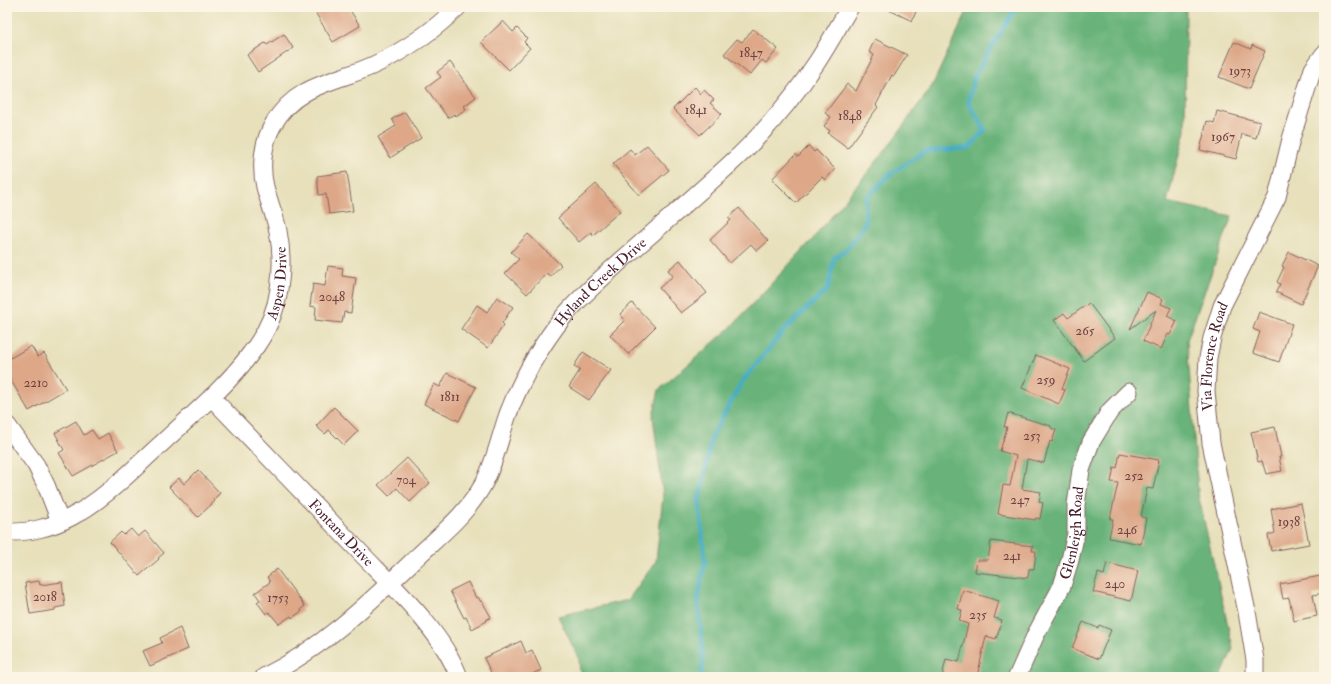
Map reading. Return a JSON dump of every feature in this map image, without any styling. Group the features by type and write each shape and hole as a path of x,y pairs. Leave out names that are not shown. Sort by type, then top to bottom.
{"street":[{"name":"Aspen Drive","path":"7,532 35,529 60,521 88,507 103,496 211,397 238,370 252,352 264,332 273,312 279,292 281,271 280,245 278,231 265,186 263,170 263,154 267,137 274,122 285,108 313,87 375,65 398,53 418,40 458,7"},
{"name":"Hyland Creek Drive","path":"264,677 301,656 332,634 390,583 463,513 475,497 492,465 516,394 538,354 565,315 599,279 727,167 764,130 818,61 850,7"},
{"name":"Via Florence Road","path":"1255,677 1255,660 1247,612 1211,443 1206,391 1208,358 1212,338 1222,306 1277,197 1291,139 1306,90 1313,69 1324,54"},
{"name":"Glenleigh Road","path":"1017,677 1036,634 1062,586 1070,560 1076,533 1076,505 1080,470 1091,442 1110,411 1128,392"},
{"name":"Fontana Drive","path":"211,397 390,583 427,624 448,654 459,677"},
{"path":"7,425 36,465 46,485 60,521"}],"green space":[{"path":"969,7 1186,7 1185,131 1167,202 1232,216 1187,340 1198,494 1233,648 1221,677 580,677 579,659 558,616 628,600 656,561 663,495 653,416 659,390 729,329 813,239 885,151 932,86"}],"building":[{"path":"312,7 348,7 360,26 333,42"},
{"path":"883,7 918,7 912,21"},
{"path":"503,21 513,32 517,28 527,38 524,42 530,48 509,70 481,42"},
{"path":"753,29 778,49 766,63 762,60 750,75 724,54 737,39 742,42"},
{"path":"284,34 293,48 258,72 247,55 265,43 267,45"},
{"path":"875,39 907,55 894,76 892,75 876,105 878,107 848,148 828,133 830,131 824,126 831,117 825,113 847,84 856,91 874,55 869,52"},
{"path":"1234,42 1251,49 1252,45 1265,51 1249,89 1219,77"},
{"path":"450,62 476,97 464,106 466,109 456,116 454,114 448,118 426,88 441,77 437,72"},
{"path":"695,87 701,94 704,90 714,100 710,103 722,114 700,135 673,109"},
{"path":"1217,111 1260,122 1256,138 1242,134 1236,159 1200,150 1207,121 1214,123"},
{"path":"405,112 421,138 390,158 378,137 396,126 392,119"},
{"path":"647,145 669,170 639,195 613,164 630,149 635,155"},
{"path":"809,146 814,152 816,150 835,169 825,180 822,177 796,203 772,179 796,154 798,157"},
{"path":"347,172 353,211 329,214 326,194 319,195 317,176"},
{"path":"596,184 620,211 593,235 591,232 579,242 558,218"},
{"path":"739,208 768,241 757,251 751,244 730,263 710,240 731,220 728,218"},
{"path":"528,234 561,265 550,277 547,273 527,294 505,273 519,259 511,252"},
{"path":"1289,252 1318,266 1301,304 1276,292 1280,284 1277,282 1284,267 1282,266"},
{"path":"680,260 707,293 681,313 659,288 673,276 668,270"},
{"path":"328,266 343,268 342,276 356,278 351,313 344,312 342,323 315,320 316,307 310,306 313,284 325,286"},
{"path":"1147,292 1163,299 1161,304 1171,308 1167,316 1177,321 1170,335 1168,334 1161,349 1143,341 1156,310 1130,329"},
{"path":"497,297 513,307 502,323 504,325 488,348 461,329 477,305 487,312"},
{"path":"632,303 655,327 629,353 629,355 610,335 625,320 620,314"},
{"path":"1089,303 1115,338 1084,361 1054,320 1064,313 1068,318"},
{"path":"1259,312 1292,324 1279,362 1253,353 1260,332 1253,329"},
{"path":"31,346 38,357 44,353 66,389 29,411 7,374 7,360"},
{"path":"583,352 611,370 589,400 569,387 580,370 574,366"},
{"path":"1036,355 1070,369 1062,389 1065,390 1059,404 1022,388"},
{"path":"447,373 476,387 459,421 424,404 434,384 440,387"},
{"path":"334,407 358,431 344,445 329,430 325,434 316,426"},
{"path":"1008,413 1051,426 1051,428 1056,430 1052,442 1050,441 1044,463 1027,459 1022,489 1041,492 1039,502 1043,503 1040,519 1036,518 1035,520 998,514 1003,485 1010,486 1016,456 1000,451 1007,427 1004,427"},
{"path":"76,421 84,435 92,430 98,439 108,433 118,451 73,476 59,453 64,450 55,433"},
{"path":"1275,427 1281,457 1279,457 1282,471 1266,474 1262,461 1258,462 1251,432"},
{"path":"1120,453 1159,460 1153,489 1147,488 1141,517 1146,518 1141,544 1109,538 1113,519 1110,519 1118,483 1111,482 1114,467 1117,468"},
{"path":"407,458 430,483 410,502 397,488 389,496 378,485"},
{"path":"198,470 220,493 213,500 215,501 198,517 169,487 179,478 184,484"},
{"path":"1301,503 1309,544 1271,551 1268,535 1275,533 1271,509"},
{"path":"131,529 138,537 145,531 164,553 139,576 110,542 121,532 124,535"},
{"path":"991,541 1033,546 1032,551 1036,551 1034,569 1029,569 1028,578 975,572 977,560 988,560"},
{"path":"1107,563 1138,571 1131,601 1093,592 1098,573 1104,575"},
{"path":"277,569 305,606 301,609 302,611 292,618 291,616 279,624 269,612 266,614 257,602 260,600 255,593 270,582 267,577"},
{"path":"1320,576 1324,593 1313,595 1317,616 1294,621 1289,598 1283,599 1280,584"},
{"path":"39,581 40,585 62,582 65,606 55,608 55,610 30,614 25,583"},
{"path":"468,582 476,598 478,597 481,602 482,601 491,617 486,620 487,621 472,629 466,617 464,618 450,591"},
{"path":"963,590 999,601 994,618 1002,620 996,639 986,636 977,677 942,677 946,659 959,662 968,624 959,621 962,610 958,609"},
{"path":"1083,622 1098,628 1099,625 1111,630 1099,659 1072,648"},
{"path":"180,628 188,649 150,666 143,651 162,643 160,638"},
{"path":"521,641 526,653 532,650 541,670 526,677 493,677 484,658"}],"waterway":[{"path":"701,677 703,659 698,598 705,562 699,501 712,436 742,382 784,330 828,289 834,258 846,250 865,224 866,198 889,175 925,151 969,148 985,130 968,102 975,75 1016,7"}]}
